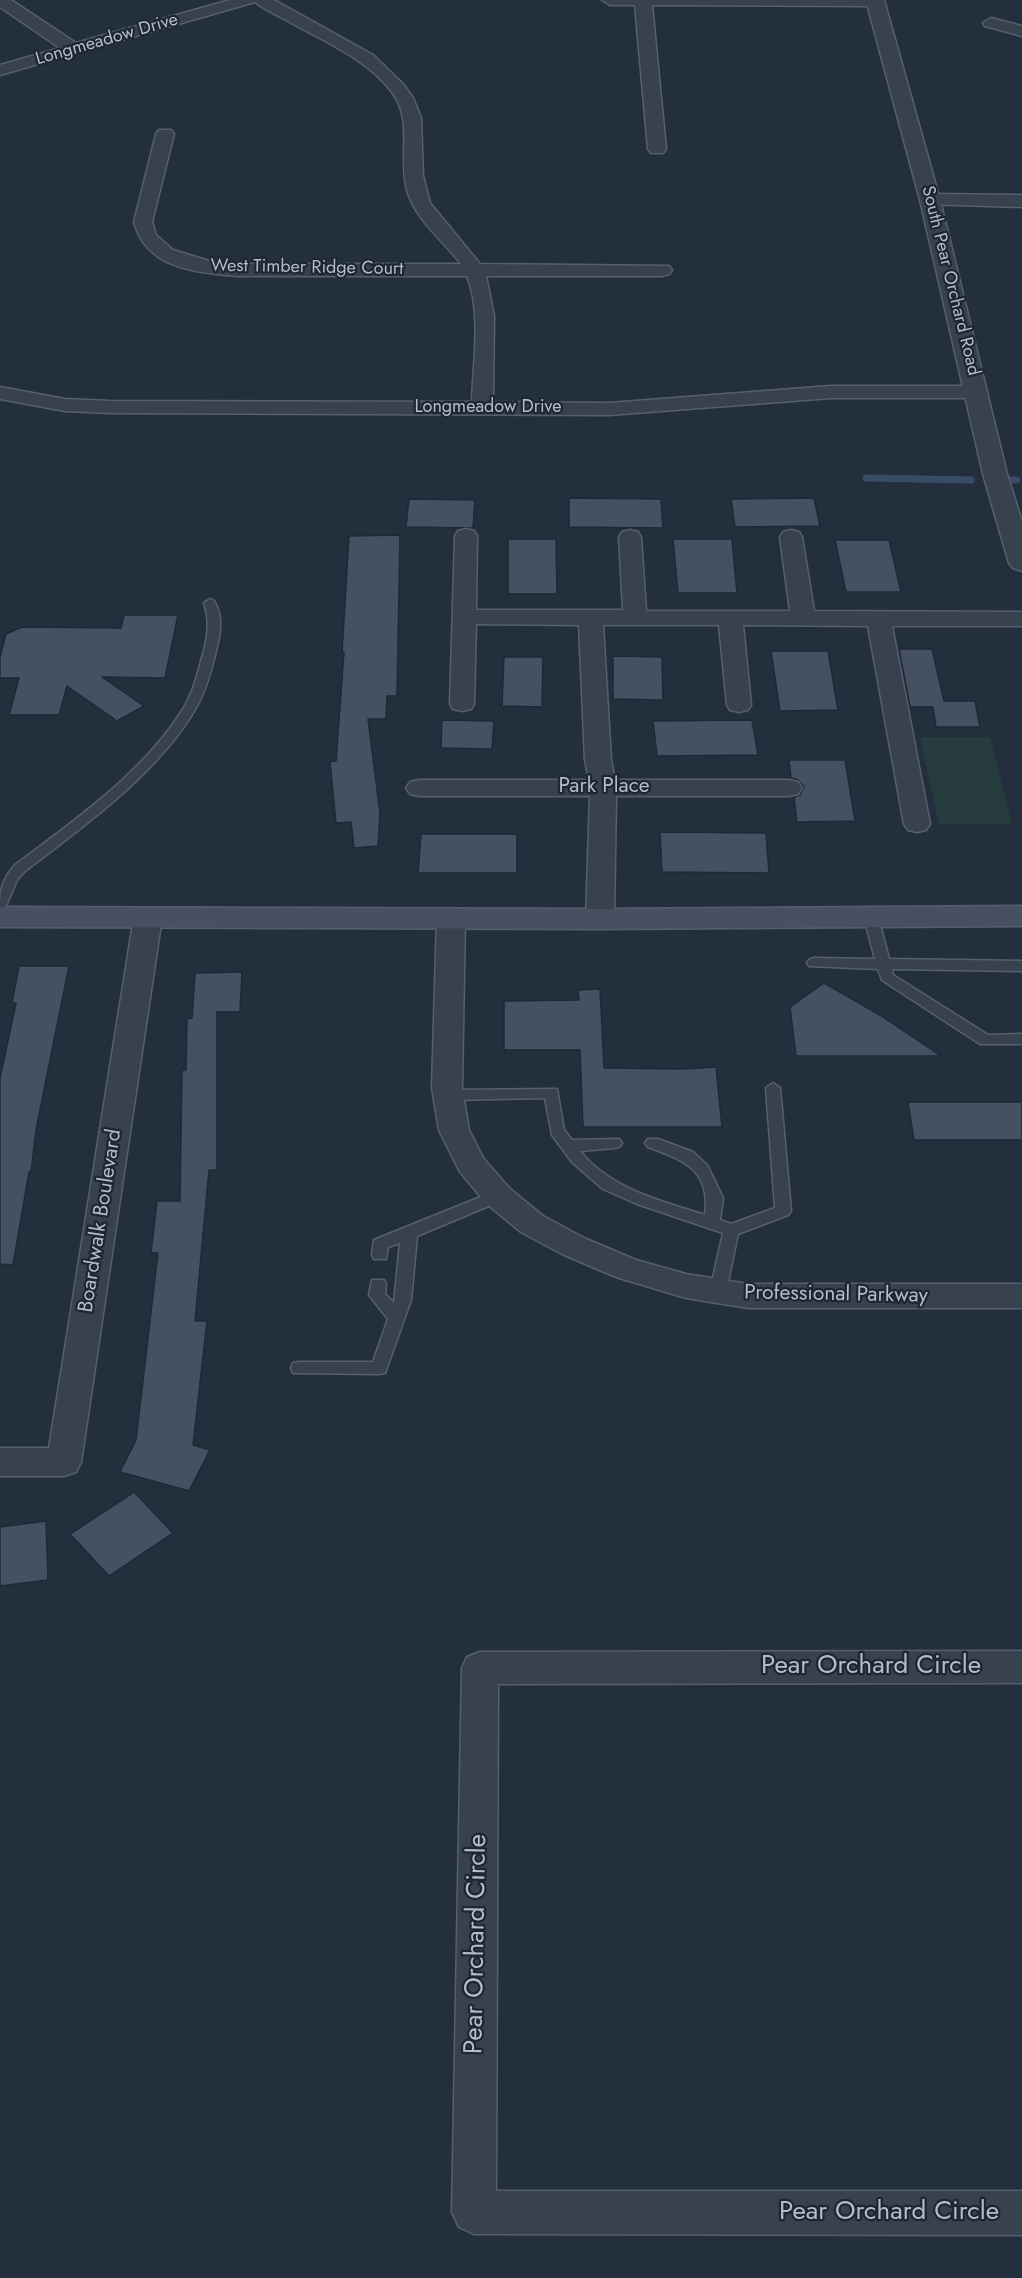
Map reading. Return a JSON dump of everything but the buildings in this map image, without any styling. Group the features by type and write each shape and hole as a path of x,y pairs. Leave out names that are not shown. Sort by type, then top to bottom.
{"main road":[{"path":"0,917 600,919 1022,916"}],"street":[{"path":"0,0 73,49"},
{"name":"Longmeadow Drive","path":"0,70 248,0"},
{"path":"262,0 367,59 382,71 404,95 414,125 413,172 417,194 429,215 460,249 475,270 481,286 483,310 482,408"},
{"path":"610,0 875,0"},
{"path":"644,0 657,149"},
{"name":"South Pear Orchard Road","path":"875,0 930,200 995,474 1022,563"},
{"path":"991,23 1022,31"},
{"name":"West Timber Ridge Court","path":"165,134 143,222 149,241 172,256 210,267 237,270 662,270"},
{"path":"930,200 1022,201"},
{"name":"Longmeadow Drive","path":"0,393 64,405 110,407 609,408 831,392 977,392"},
{"path":"462,704 466,536"},
{"path":"630,537 635,618"},
{"path":"791,537 803,619"},
{"path":"464,617 1022,619"},
{"path":"591,618 598,760 603,787 600,919"},
{"path":"730,618 739,705"},
{"path":"879,619 917,824"},
{"name":"Park Place","path":"419,788 789,788"},
{"name":"Boardwalk Boulevard","path":"0,1462 64,1462 148,917"},
{"name":"Professional Parkway","path":"452,917 448,1095 454,1130 471,1164 498,1196 532,1224 627,1269 686,1286 748,1296 1022,1296"},
{"name":"Pear Orchard Circle","path":"1022,1667 480,1668 474,2212 1022,2213"}],"lane":[{"path":"0,905 10,878 85,817 140,767 171,734 191,707 207,660 215,624 210,603"},
{"path":"871,917 887,977 985,1040 1022,1040"},
{"path":"814,963 1022,966"},
{"path":"922,999 943,999"},
{"path":"448,1095 552,1093 557,1131 578,1158 608,1185 642,1200 731,1230 783,1211 773,1088"},
{"path":"568,1146 614,1143"},
{"path":"653,1143 688,1156 702,1169 715,1197 712,1223"},
{"path":"380,1255 380,1244 498,1196"},
{"path":"718,1291 731,1230"},
{"path":"299,1368 379,1368 403,1300 409,1233"},
{"path":"378,1284 377,1295 396,1317"}],"green space":[{"path":"920,737 990,737 1012,824 939,824"}],"waterway":[{"path":"866,478 971,480"},
{"path":"1009,480 1017,480"}]}
